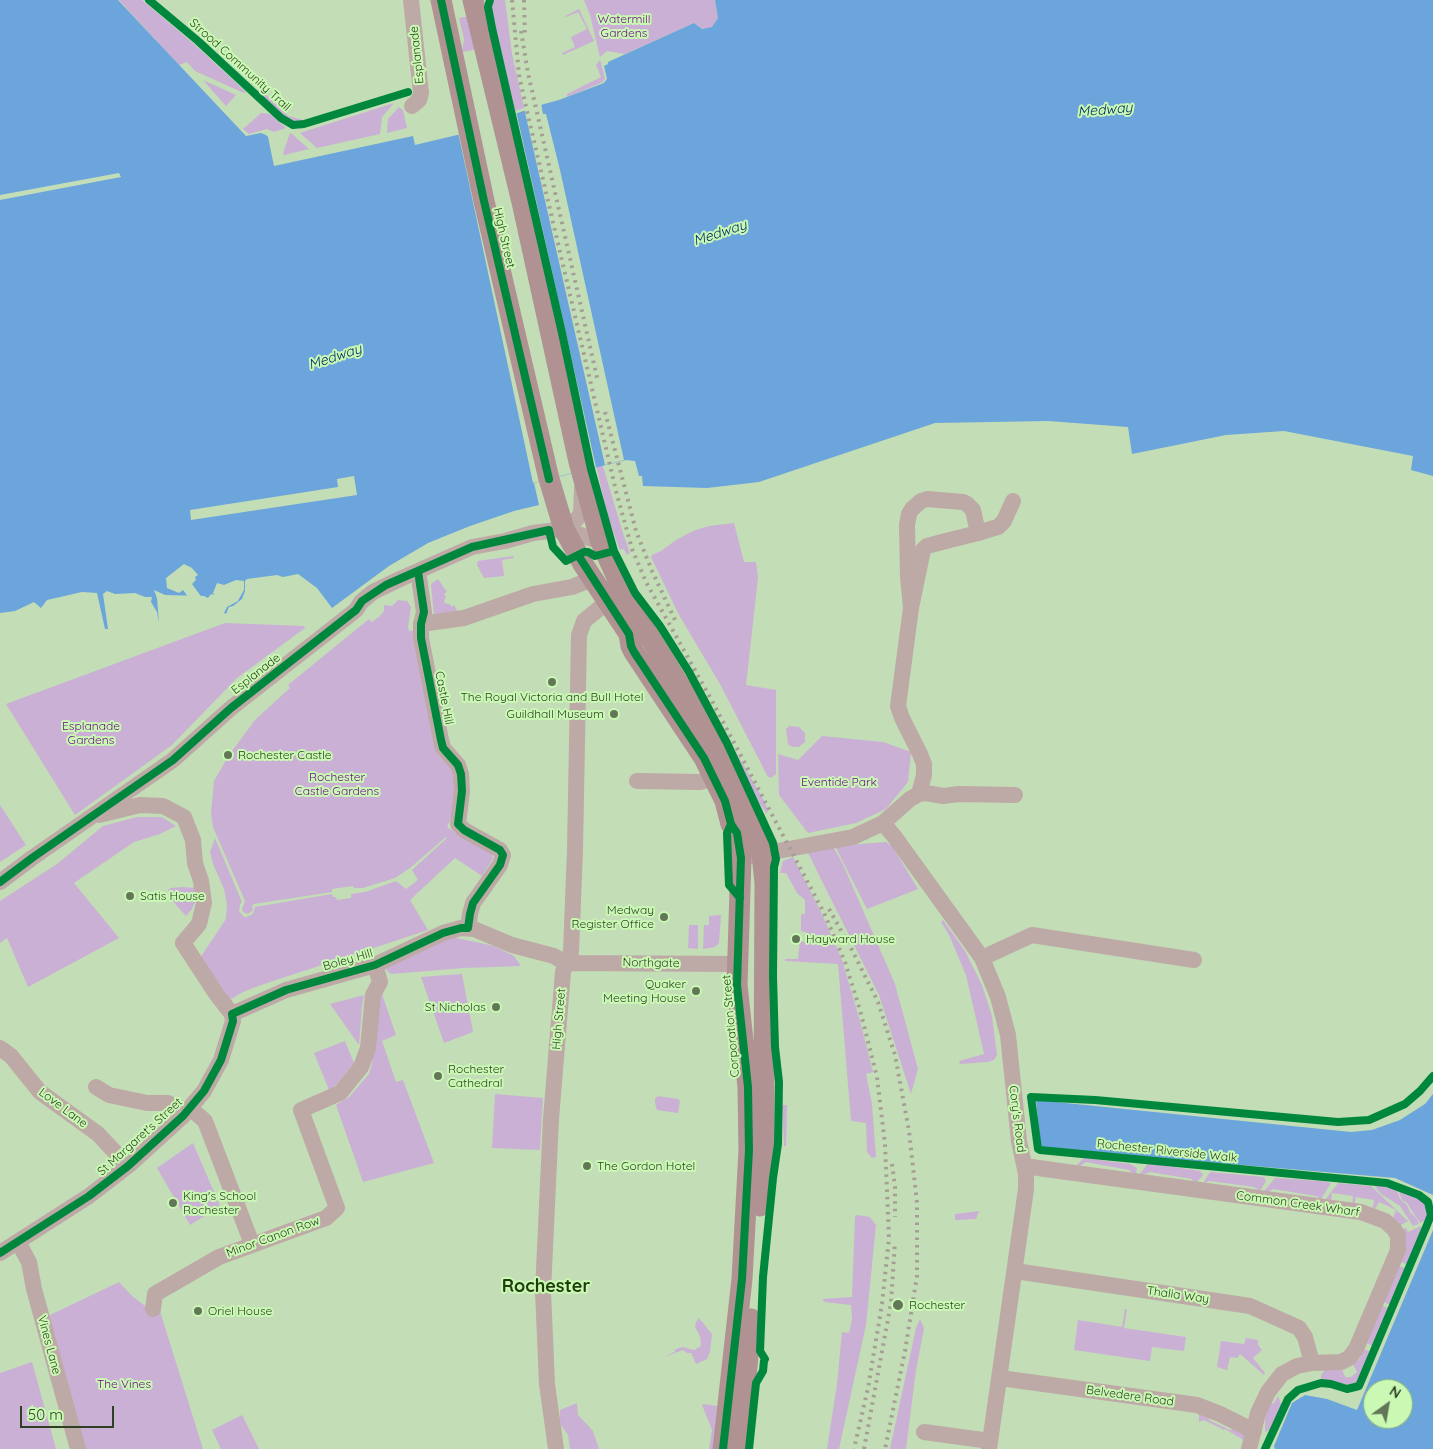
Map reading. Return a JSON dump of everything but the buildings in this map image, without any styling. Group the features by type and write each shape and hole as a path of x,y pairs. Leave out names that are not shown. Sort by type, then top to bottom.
{"main road":[{"name":"High Street","path":"441,0 484,201 549,479 564,529 592,580"},
{"path":"455,0 455,11 461,40 455,63"},
{"name":"High Street","path":"473,0 582,471 601,542 631,606 705,723 724,757 754,825 762,854"},
{"path":"592,580 607,602"},
{"name":"Corporation Street","path":"607,602 606,621 620,640 631,646 683,723 715,778 725,801 731,824 737,833 741,858 737,996 748,1087 748,1150 742,1279 723,1449"},
{"path":"731,824 727,833 729,885 740,898"},
{"path":"740,1449 764,1158 765,949 762,854"},
{"path":"737,964 765,949"}],"street":[{"name":"Esplanade","path":"411,0 421,93 419,100 412,106"},
{"path":"564,529 572,524 581,514 582,471"},
{"path":"912,608 908,577 908,524 909,514 912,509 920,501 932,498 967,504 975,514 978,533"},
{"path":"919,794 924,774 924,764 898,706 912,608 923,550 927,546 978,533 1002,524 1013,501"},
{"name":"Esplanade","path":"0,882 89,817 173,760 231,708 356,610 361,602 386,585 472,547 533,533 564,529 601,542"},
{"name":"Castle Hill","path":"418,570 424,612 421,624 422,638 441,740 443,748 457,763 461,774 462,794 458,824 464,830 500,850 503,855 500,865 473,903 468,928"},
{"path":"421,624 464,618 533,594 572,587 592,580"},
{"name":"High Street","path":"556,1449 547,1384 543,1291 551,1119 563,972 571,952 579,635 584,621 607,602"},
{"path":"638,781 700,782 715,778"},
{"path":"741,858 852,837 884,823 910,799 919,794 926,793 943,796 959,794 1015,795"},
{"path":"89,817 140,805 163,806 184,817 193,840 195,863 201,881 204,903 199,924 183,943 217,995 232,1014"},
{"name":"Cory's Road","path":"884,823 982,958 998,997 1008,1034 1026,1189 990,1445"},
{"path":"468,928 512,945 554,956 565,963"},
{"name":"Boley Hill","path":"232,1014 298,986 375,965 443,933 468,928"},
{"path":"982,958 1032,935 1194,960"},
{"name":"Northgate","path":"565,963 737,964"},
{"name":"Minor Canon Row","path":"153,1309 156,1294 171,1283 219,1257 326,1218 336,1208 301,1110 340,1093 359,1072 368,1048 372,998 380,982 375,965"},
{"name":"St Margaret's Street","path":"0,1253 84,1199 128,1166 188,1111 204,1091 221,1060 233,1021 232,1014"},
{"name":"Love Lane","path":"0,1048 11,1056 40,1092 96,1132 128,1166"},
{"path":"96,1087 109,1095 147,1103 168,1103 188,1111 205,1121 252,1244"},
{"name":"Common Creek Wharf","path":"1025,1170 1032,1167 1363,1212 1385,1221 1397,1233 1399,1246 1357,1348 1349,1358 1341,1362 1312,1363 1297,1366 1282,1374 1268,1392 1258,1413 1249,1449"},
{"name":"Vines Lane","path":"18,1242 29,1262 34,1289 78,1449"},
{"name":"Thalia Way","path":"1015,1271 1250,1306 1299,1328 1305,1337 1312,1363"},
{"name":"Belvedere Road","path":"1000,1378 1197,1405 1254,1431"},
{"path":"924,1432 990,1445"}],"green space":[{"path":"119,0 142,0 246,92 244,93 195,71 187,62 179,65"},
{"path":"151,0 200,40 254,90 262,91 288,116 303,120 317,119 299,124 288,122"},
{"path":"493,0 505,0 512,54 524,108 515,111 492,13"},
{"name":"Watermill Gardens","path":"584,0 715,0 718,18 715,25 709,29 701,28 694,23 625,54 607,51 600,57 590,15"},
{"path":"579,9 594,41 563,55 562,53 575,47 571,37 587,29 578,12 565,16"},
{"path":"470,16 478,49 462,52 464,39 459,18"},
{"path":"600,60 605,78 603,82 567,97 567,94 601,77 596,65"},
{"path":"203,80 236,95 226,106"},
{"path":"394,103 382,117 380,134 317,148 300,133"},
{"path":"399,107 403,110 407,128 387,133 388,119"},
{"path":"261,113 270,114 286,128 274,132 267,129 249,134 243,129"},
{"path":"290,133 292,134 309,149 284,155"},
{"path":"602,463 630,553 627,555 624,549 620,550 608,518 596,465"},
{"path":"734,523 744,562 756,562 758,578 746,685 776,690 776,774 771,778 768,777 720,684 679,615 651,557 693,531 709,526"},
{"path":"513,556 514,558 502,560 504,576 484,578 477,565 478,561"},
{"path":"438,579 447,592 444,594 446,596 445,603 451,605 451,607 454,605 458,612 434,616 431,584"},
{"name":"Rochester Castle Gardens","path":"398,600 407,601 411,607 408,627 409,631 415,630 436,751 456,772 452,816 447,827 492,854 493,859 482,876 455,858 410,900 428,930 261,985 243,992 228,1001 198,961 226,919 227,904 224,889 210,852 215,838 242,902 239,911 244,917 247,917 253,914 255,907 332,894 337,900 351,898 351,894 365,892 396,881 406,889 418,880 412,870 447,838 395,878 363,888 354,888 353,886 332,889 332,892 254,904 252,906 253,910 248,914 243,912 242,909 245,901 213,827 211,814 214,781 229,755 255,720 290,688 288,685 369,619 372,622 380,616 384,611 384,605 392,606"},
{"name":"Esplanade Gardens","path":"225,623 304,626 305,628 237,678 172,745 75,815 6,704"},
{"path":"789,726 799,727 805,733 805,742 799,747 792,747 788,744 786,729"},
{"path":"722,728 762,797 768,809 767,814 751,791"},
{"name":"Eventide Park","path":"822,736 883,742 911,752 908,782 886,809 856,823 808,833 779,795 778,754 798,760"},
{"path":"0,805 26,845 0,862"},
{"path":"137,817 162,817 176,826 160,834 134,842 74,883 119,938 28,987 7,938 0,943 0,901 57,864 103,826"},
{"path":"886,842 892,846 918,889 867,909 835,846"},
{"path":"833,847 842,862 895,984 918,1069 911,1094 879,995 807,851"},
{"path":"793,857 821,912 842,960 860,1021 873,1072 866,1074 872,1104 876,1157 872,1158 867,1152 866,1123 851,1121 838,964 785,961 785,959 798,959 800,941 805,942 806,932 801,931 801,914 805,914 805,900 797,893 786,873 780,873 783,861"},
{"path":"182,887 196,888 196,900 186,916 171,899 168,890"},
{"path":"721,915 719,943 715,947 703,949 704,925 709,925 709,916"},
{"path":"943,920 965,951 982,985 992,1016 997,1055 994,1060 960,1064 959,1061 984,1054 966,975 949,935 941,922"},
{"path":"689,925 698,925 698,949 688,948"},
{"path":"448,936 494,946 514,956 521,966 463,968 391,974 385,969 387,966"},
{"path":"462,974 473,1032 444,1043 421,977"},
{"path":"382,994 396,1035 382,1041 396,1082 403,1080 434,1163 363,1182 336,1105 349,1097 369,1074 372,1063 375,1008"},
{"path":"364,995 362,1007 359,1045 330,1004"},
{"path":"345,1041 354,1063 334,1087 329,1090 314,1053"},
{"path":"495,1094 543,1098 540,1150 492,1148"},
{"path":"658,1096 678,1099 680,1101 678,1113 657,1110 655,1099"},
{"path":"782,1105 787,1105 786,1146 784,1146"},
{"path":"193,1143 220,1206 190,1225 157,1168"},
{"path":"1084,1158 1130,1164 1137,1168 1136,1173 1086,1162 1076,1166"},
{"path":"1148,1163 1200,1171 1203,1175 1196,1183 1192,1179 1150,1172 1143,1175 1140,1174"},
{"path":"1210,1172 1264,1177 1266,1181 1260,1191 1254,1187 1210,1181 1203,1183"},
{"path":"1275,1178 1331,1183 1321,1199 1316,1196 1273,1189 1268,1192 1264,1191"},
{"path":"1338,1183 1371,1186 1408,1221 1401,1225 1398,1221 1396,1222 1393,1218 1396,1210 1379,1202 1375,1209 1373,1208 1374,1200 1356,1197 1354,1205 1352,1205 1353,1196 1332,1193 1331,1201 1325,1200"},
{"path":"1378,1185 1396,1188 1400,1199 1407,1205 1419,1224 1413,1226 1400,1206 1381,1194 1375,1187"},
{"path":"1398,1190 1424,1201 1428,1211 1426,1220 1420,1223 1407,1203 1402,1200"},
{"path":"979,1211 976,1219 955,1220 955,1214"},
{"path":"857,1215 870,1217 876,1225 866,1325 839,1449 827,1449 837,1384 842,1332 849,1333 852,1319 851,1305 825,1302 822,1299 852,1297 855,1217"},
{"path":"1421,1226 1422,1230 1408,1265 1401,1262 1401,1230 1406,1228 1408,1232"},
{"path":"1399,1266 1405,1268 1391,1305 1384,1302"},
{"name":"The Vines","path":"119,1282 145,1306 153,1309 159,1308 203,1449 82,1449 48,1316"},
{"path":"1382,1306 1389,1308 1372,1346 1367,1343"},
{"path":"1125,1309 1127,1309 1124,1328 1186,1337 1184,1351 1152,1347 1150,1361 1074,1350 1078,1320 1122,1327"},
{"path":"699,1318 712,1334 710,1352 707,1359 696,1364 691,1353 683,1350 664,1357 682,1347 694,1350 701,1346 700,1336 695,1327"},
{"path":"920,1319 924,1328 916,1370 906,1449 890,1449 916,1328"},
{"path":"1246,1338 1258,1340 1258,1345 1262,1350 1253,1358 1265,1373 1264,1375 1240,1354 1237,1358 1230,1357 1227,1370 1217,1367 1221,1341 1244,1344"},
{"path":"1364,1349 1371,1352 1359,1382 1342,1386 1321,1379 1321,1375 1326,1368 1342,1369 1345,1377 1351,1377 1357,1372 1353,1364 1360,1358"},
{"path":"32,1362 56,1449 0,1449 0,1373"},
{"path":"1278,1396 1282,1406 1271,1429 1265,1432 1265,1406 1274,1403"},
{"path":"577,1403 578,1416 593,1431 599,1449 570,1449 568,1435 560,1424 560,1410"},
{"path":"703,1404 717,1406 713,1449 709,1449 712,1430"},
{"path":"1199,1413 1208,1416 1209,1420 1230,1430 1236,1428 1245,1431 1247,1442 1225,1429 1204,1420 1199,1422"},
{"path":"242,1415 259,1449 221,1449 212,1430"}],"water":[{"name":"Medway","path":"0,0 118,0 246,136 261,133 268,137 274,166 413,136 415,145 457,135 559,100 604,83 607,79 604,66 608,62 694,23 702,29 712,27 718,18 715,0 1433,0 1433,476 1411,470 1413,456 1284,431 1226,435 1132,454 1128,427 1048,421 935,423 759,482 707,488 643,486 642,476 639,476 635,461 626,460 534,483 539,505 514,511 470,526 428,543 389,566 332,608 317,588 298,574 283,577 277,575 247,579 242,599 229,607 226,614 224,613 227,607 238,601 244,590 244,581 236,580 224,585 217,583 214,595 211,594 208,598 204,596 165,595 154,590 157,598 159,623 157,612 151,602 152,597 145,597 135,593 115,594 107,591 103,594 108,629 105,629 97,593 82,592 47,600 41,608 34,602 15,611 0,613 0,200 121,177 119,173 0,195"},
{"path":"1433,1094 1433,1195 1395,1178 1041,1148 1036,1100 1351,1132 1372,1130 1400,1120 1425,1104"},
{"path":"1433,1230 1433,1449 1275,1449 1274,1446 1292,1403 1305,1395 1327,1399 1357,1410 1363,1396 1363,1429 1413,1429 1413,1379 1370,1379"}],"pier":[{"path":"541,103 543,114 546,114 560,170 624,460 605,465 524,108"},
{"path":"516,111 596,467 533,483 458,132"},
{"path":"354,476 357,495 191,520 190,510 338,487 337,479"},
{"path":"184,564 192,568 198,575 192,584 203,599 189,598 183,590 179,593 167,588 166,578"}],"railway":[{"path":"512,0 519,75 616,491 632,549 646,582 712,701 824,913 845,962 860,1010 877,1077 885,1144 889,1238 882,1304 868,1388 854,1449"},
{"path":"524,0 525,37"},
{"path":"521,31 528,73 598,382"},
{"path":"605,412 636,531 676,622"},
{"path":"829,909 878,1002 895,1055 909,1131 917,1203 917,1276 905,1351 885,1449"},
{"path":"892,1164 895,1187 895,1217"},
{"path":"864,1449 891,1303 895,1242"}],"cycle path":[{"name":"Strood Community Trail","path":"149,0 198,41 281,118 293,125 304,124 408,92"},
{"path":"441,0 484,201 549,479"},
{"path":"490,0 488,7 492,28 591,469 614,551 635,593 660,626 689,672 727,743 773,843 776,859 774,867 773,976 775,1047 779,1082 778,1144 763,1277 760,1351 765,1359 763,1371 756,1383 749,1449"},
{"path":"0,882 173,760 231,708 356,610 362,601 386,585 472,547 549,530 553,547 566,561 584,552 595,556 614,551"},
{"path":"578,555 629,634 634,652 704,758 725,801 731,824 737,833 741,858 737,985 748,1087 749,1150 742,1279 723,1449"},
{"path":"0,1253 89,1196 128,1166 183,1116 204,1091 221,1060 233,1021 232,1014 286,990 375,965 443,933 468,928 473,903 500,865 503,855 500,850 464,830 458,824 462,791 461,774 458,765 443,748 441,740 421,638 421,624 424,612 418,571"},
{"path":"731,824 727,833 729,885 740,898"},
{"name":"Rochester Riverside Walk","path":"1265,1449 1288,1399 1298,1390 1321,1383 1347,1389 1359,1386 1431,1215 1428,1202 1419,1195 1387,1183 1040,1150 1038,1149 1031,1097 1095,1100 1338,1122 1369,1120 1405,1104 1433,1076"}],"place":[{"name":"The Royal Victoria and Bull Hotel","path":"552,682"},
{"name":"Guildhall Museum","path":"614,714"},
{"name":"Rochester Castle","path":"228,755"},
{"name":"Satis House","path":"130,896"},
{"name":"Medway Register Office","path":"664,917"},
{"name":"Hayward House","path":"796,939"},
{"name":"Quaker Meeting House","path":"696,991"},
{"name":"St Nicholas","path":"496,1007"},
{"name":"Rochester Cathedral","path":"438,1076"},
{"name":"The Gordon Hotel","path":"587,1166"},
{"name":"King's School Rochester","path":"173,1203"},
{"name":"Rochester","path":"898,1305"},
{"name":"Oriel House","path":"198,1311"}],"district":[{"name":"Rochester","path":"546,1287"}]}
